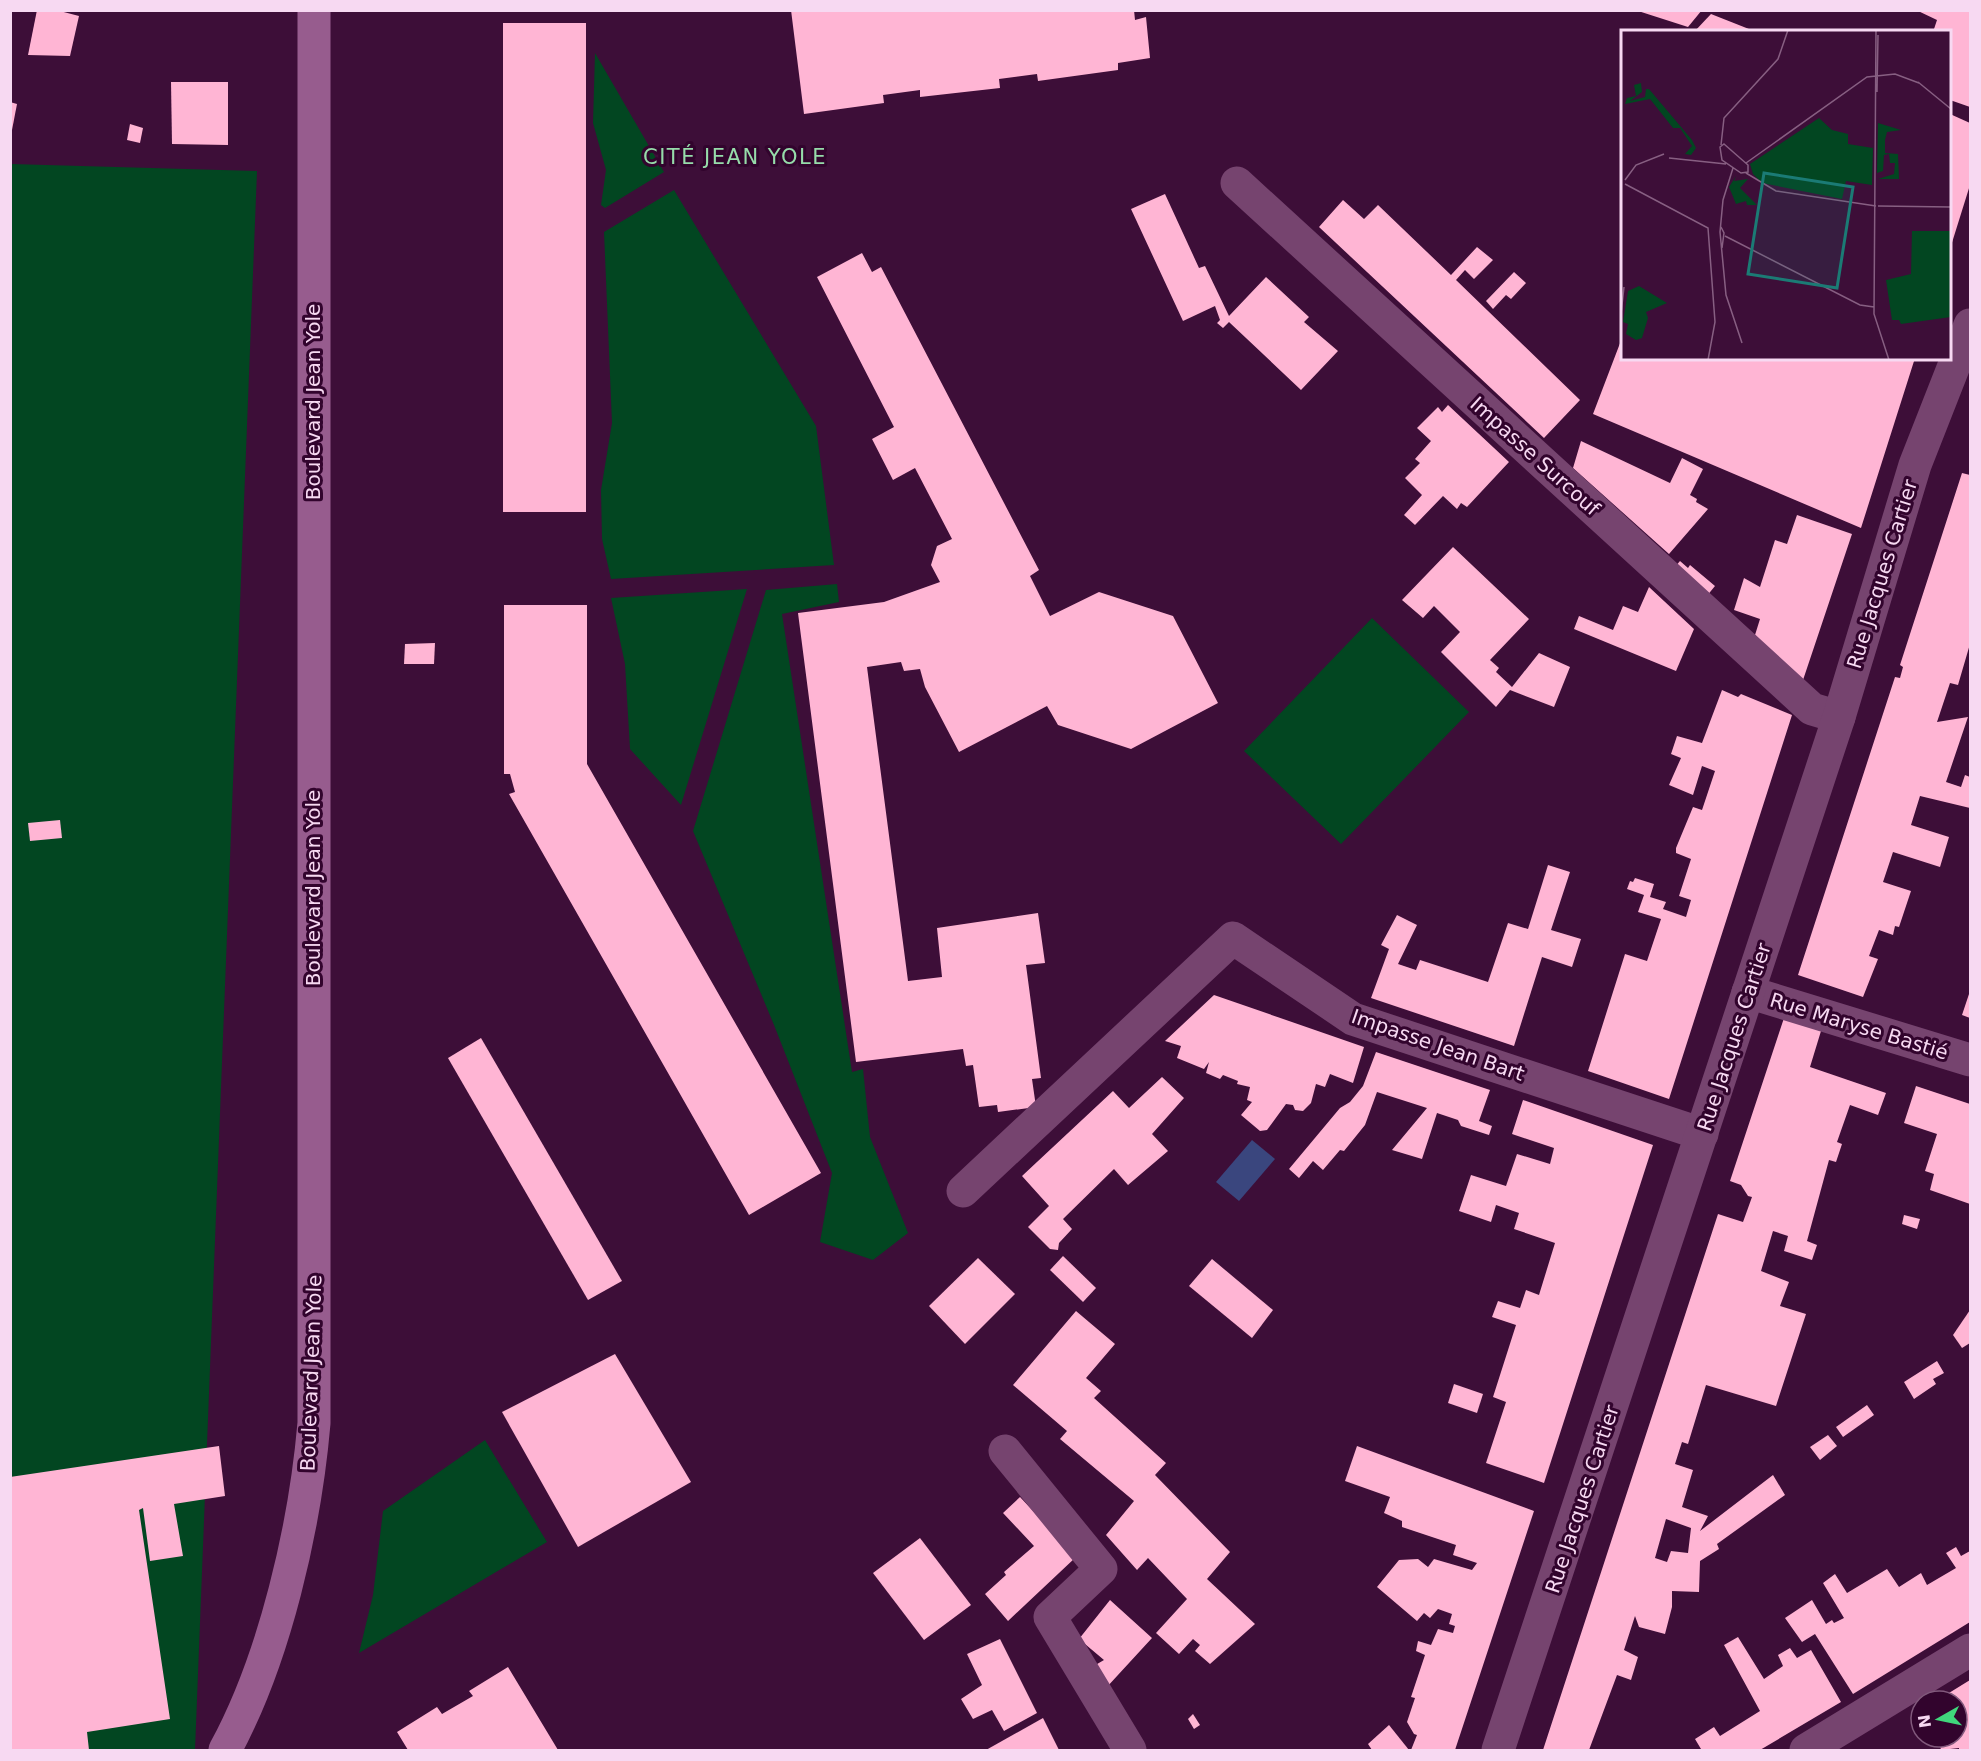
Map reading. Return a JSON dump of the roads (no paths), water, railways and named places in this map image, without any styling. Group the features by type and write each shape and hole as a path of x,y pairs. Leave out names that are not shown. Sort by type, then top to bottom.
{"main road":[{"name":"Boulevard Jean Yole","path":"225,1750 257,1686 283,1590 309,1477 314,1423 314,10"}],"street":[{"name":"Impasse Surcouf","path":"1237,183 1812,709 1839,717"},
{"name":"Rue Jacques Cartier","path":"1498,1750 1839,717 1915,465 1970,330"},
{"name":"Impasse Jean Bart","path":"963,1191 1233,938 1353,1019 1702,1134"},
{"name":"Rue Maryse Bastié","path":"1748,992 1971,1060"},
{"path":"1005,1451 1101,1569 1050,1617 1130,1750"},
{"path":"1806,1750 1971,1650"}],"water":[{"path":"1252,1140 1275,1159 1239,1201 1216,1182"}],"district":[{"name":"CITÉ JEAN YOLE","path":"735,157"}]}
